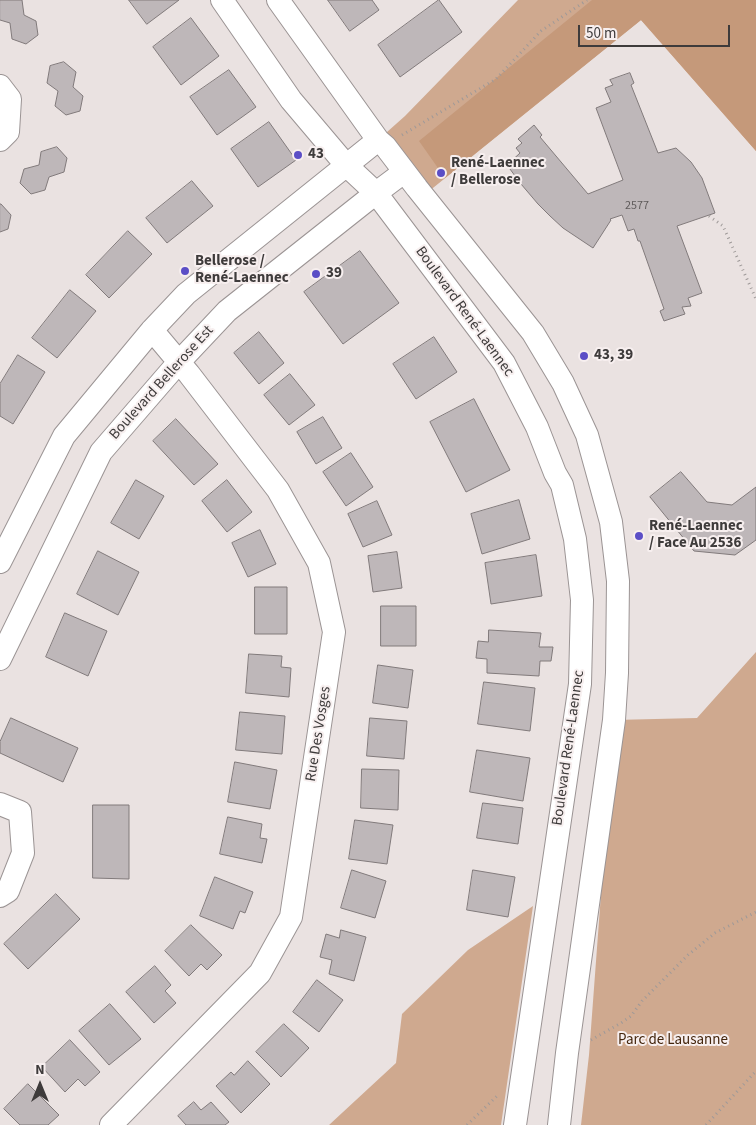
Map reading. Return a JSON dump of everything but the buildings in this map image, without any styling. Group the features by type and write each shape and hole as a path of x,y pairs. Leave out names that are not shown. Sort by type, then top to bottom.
{"street":[{"name":"Boulevard René-Laennec","path":"222,0 290,100 346,165 376,192 504,363 537,427 555,473 562,485 575,539 582,600 580,684 515,1125"},
{"path":"278,0 381,143 534,333 563,383 587,435 611,522 618,581 615,710 559,1125"},
{"path":"0,86 10,99 8,132 0,140"},
{"path":"0,562 64,436 152,330 186,294 346,165 381,143"},
{"name":"Boulevard Bellerose Est","path":"0,659 101,452 178,363 227,311 376,192 404,172"},
{"name":"Rue Des Vosges","path":"111,1125 260,973 291,917 334,632 319,564 278,490 152,330"},
{"path":"562,485 598,474"},
{"path":"0,804 20,812 23,853 8,891 0,896"}],"path":[{"path":"381,143 401,135 496,79 541,31 587,0"},
{"path":"709,216 723,226 756,299"},
{"path":"568,1053 621,1024 631,1016 642,1001 688,955 715,933 756,912"},
{"path":"706,1125 756,1071"},
{"path":"467,1125 523,1073"}],"green space":[{"path":"518,0 756,0 756,151 641,20 423,196 378,140 405,116"},
{"name":"Parc de Lausanne","path":"756,652 756,1125 581,1125 589,1055 614,720 697,718"},
{"path":"533,906 501,1125 329,1125 396,1063 402,1014 468,950"}],"shaded area":[{"path":"592,0 756,0 756,151 641,20 445,178 419,141"}],"place":[{"name":"43","path":"298,155"},
{"name":"René-Laennec / Bellerose","path":"441,173"},
{"name":"Bellerose / René-Laennec","path":"185,271"},
{"name":"39","path":"316,274"},
{"name":"43, 39","path":"584,356"},
{"name":"René-Laennec / Face Au 2536","path":"639,536"}]}
